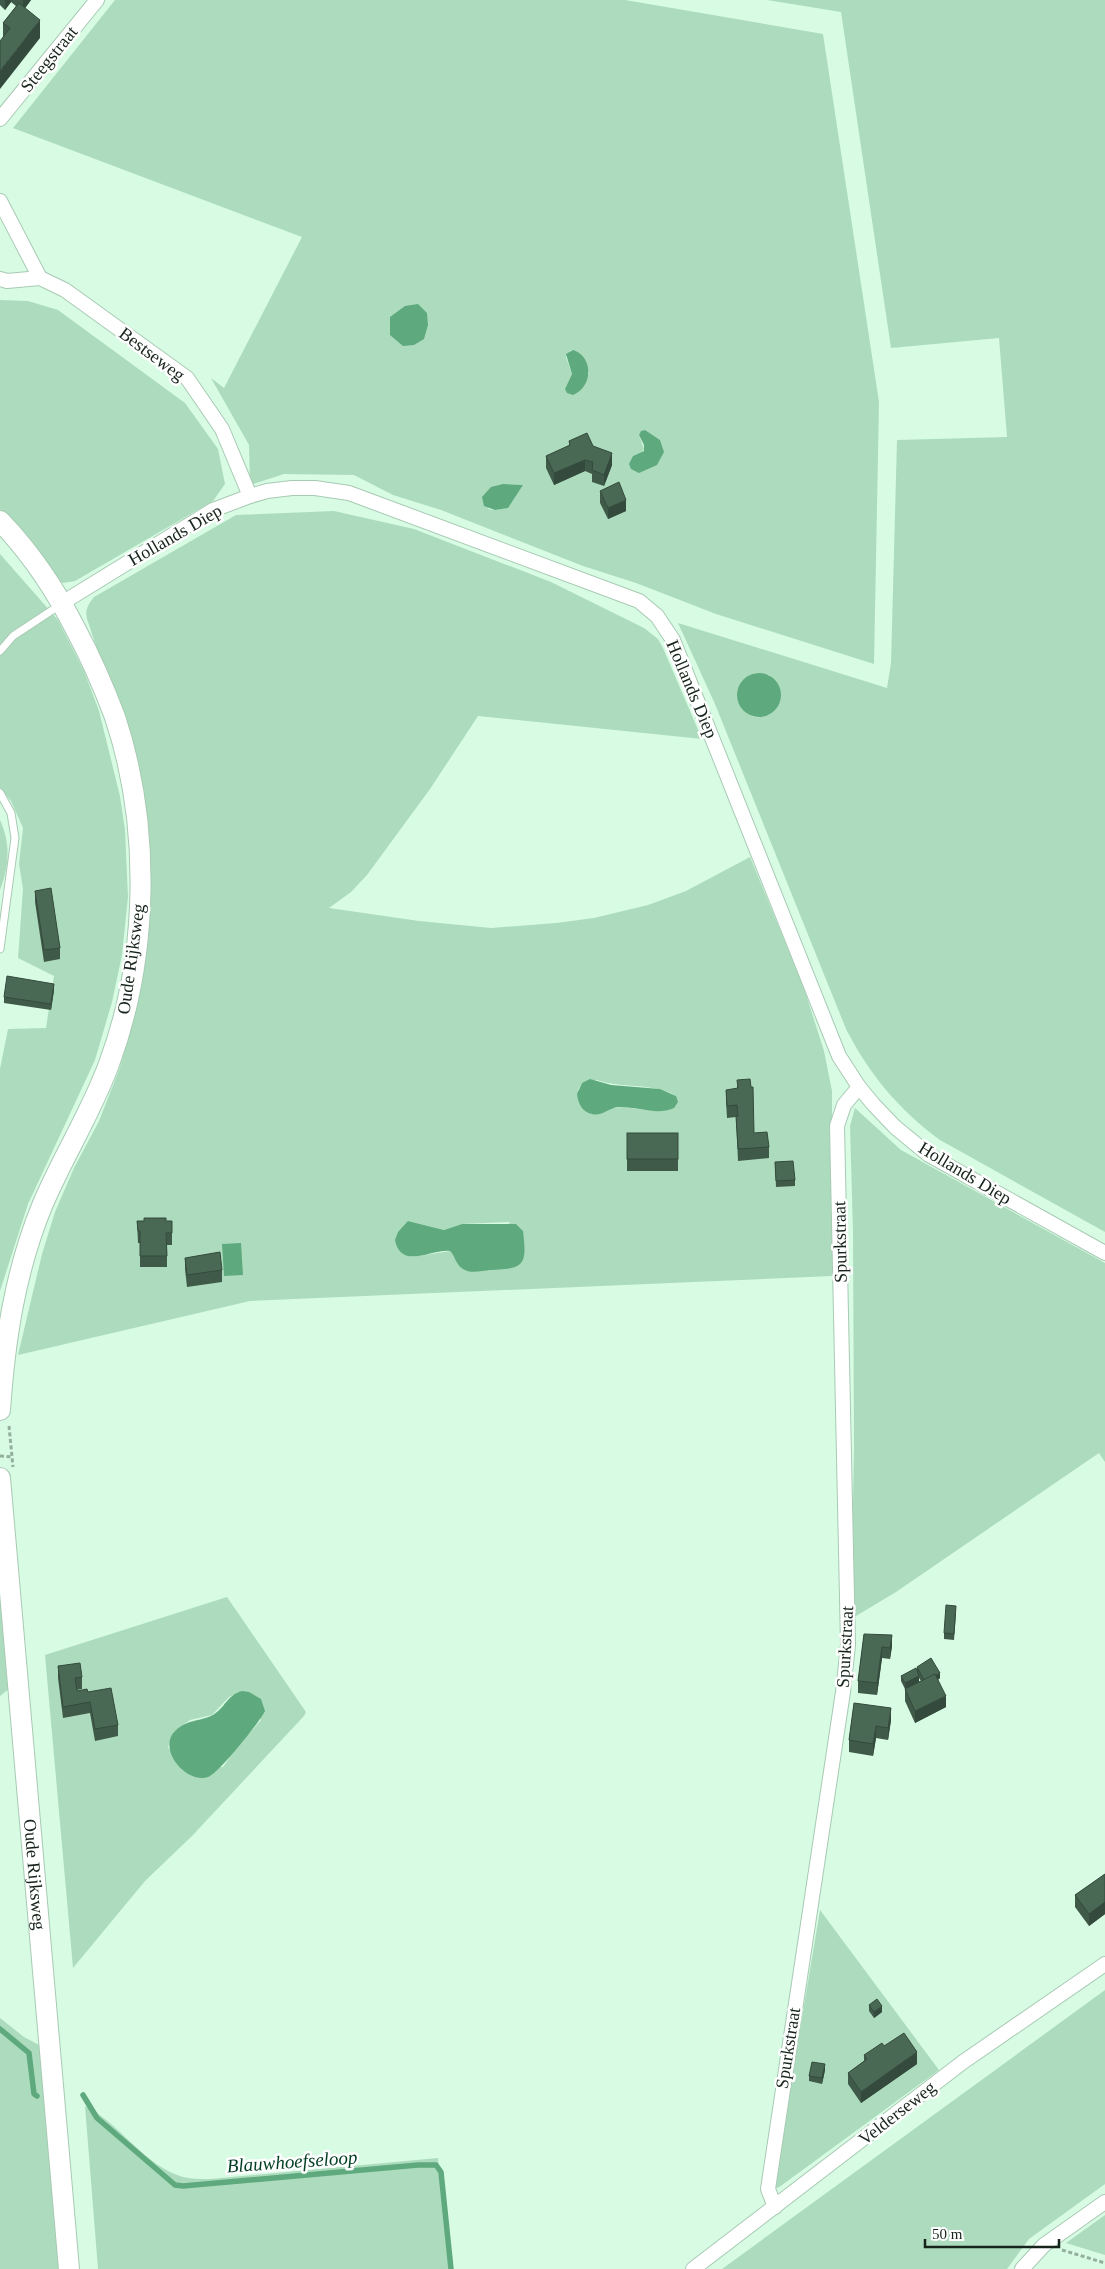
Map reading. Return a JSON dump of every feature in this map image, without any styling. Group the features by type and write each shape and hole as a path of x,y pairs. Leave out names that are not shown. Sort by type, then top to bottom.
{"street":[{"name":"Steegstraat","path":"0,119 97,0"},
{"path":"0,201 40,278 7,281 0,278"},
{"name":"Bestseweg","path":"40,278 65,290 187,378 222,429 250,496"},
{"name":"Hollands Diep","path":"62,604 213,510 250,496 268,491 292,488 315,488 350,492 639,601 657,616 673,640 839,1056 859,1087 894,1128 929,1155 1105,1253"},
{"name":"Oude Rijksweg","path":"0,521 27,553 62,604 88,653 114,717 127,766 134,802 139,848 139,921 133,969 124,1014 110,1063 83,1125 44,1203 24,1257 8,1326 0,1410"},
{"name":"Spurkstraat","path":"775,2207 768,2189 843,1692 848,1645 837,1126 844,1105 859,1087"},
{"name":"Oude Rijksweg","path":"0,1478 69,2269"},
{"name":"Velderseweg","path":"693,2269 963,2062 1105,1964"},
{"path":"1022,2269 1044,2245 1105,2202"}],"lane":[{"path":"0,651 14,636 62,604"},
{"path":"0,793 11,813 15,838 0,949"}],"path":[{"path":"0,1456 13,1456"},
{"path":"1044,2245 1105,2262"}],"shaded area":[{"path":"115,0 625,0 823,34 879,402 874,664 716,614 636,583 583,566 441,510 393,495 354,475 284,474 250,485 249,445 211,378 224,388 302,237 13,128","holes":["571,350 586,363 589,374 565,389 572,374 566,357","644,430 660,440 630,466 633,456 644,449 639,435","503,484 523,485 507,508 488,509"]},
{"path":"767,0 1105,0 1105,1232 940,1140 898,1104 875,1076 846,1029 715,704 678,623 887,688 891,663 897,440 1007,437 999,338 891,348 841,12","holes":["756,673 769,675 774,680 774,710 766,715 754,717 746,710 737,691 744,679"]},
{"path":"0,300 28,301 58,310 185,403 218,449 225,484 213,501 75,581 63,583 57,580 0,509"},
{"path":"418,304 427,313 428,325 424,339 414,345 403,346 390,335 390,317 405,306"},
{"path":"573,350 585,359 588,365 588,372 584,386 573,395 567,393 565,389 572,374 566,354"},
{"path":"645,430 660,440 664,452 657,465 639,473 631,469 629,464 633,456 644,451 644,445 639,435 641,431"},
{"path":"503,484 523,485 508,508 495,510 484,506 482,497 491,487"},
{"path":"334,511 414,529 551,582 644,628 658,639 702,739 478,716 430,789 367,875 351,892 329,908 419,921 491,928 556,923 594,918 648,905 686,891 750,857 804,988 824,1051 832,1091 832,1276 250,1301 18,1355 42,1254 55,1212 74,1168 99,1121 119,1070 126,1046 145,948 150,884 149,828 137,767 86,616 87,610 94,597 236,515","holes":["597,1080 657,1089 676,1096 669,1110 652,1111 624,1107 611,1108 578,1090 582,1083","408,1221 444,1230 462,1224 510,1222 471,1271 460,1266 450,1251 412,1257 399,1250"]},
{"path":"0,554 58,620 84,671 99,711 120,796 125,830 128,897 122,955 112,1002 95,1060 28,1204 0,1291 0,1069 8,1029 46,1028 54,976 18,958 23,889 19,864 23,828 11,801 0,788"},
{"path":"759,673 771,677 777,683 781,695 777,707 771,713 759,717 747,713 741,707 737,695 741,683 747,677"},
{"path":"0,820 4,829 8,855 0,890"},
{"path":"590,1079 611,1085 660,1089 676,1096 678,1102 674,1108 667,1110 653,1111 618,1107 595,1115 581,1107 577,1094 582,1083"},
{"path":"855,1108 901,1150 1105,1263 1105,1462 1099,1453 896,1592 851,1619 854,1447 853,1232 850,1126"},
{"path":"408,1221 444,1230 462,1224 516,1224 523,1231 524,1258 517,1266 510,1268 473,1272 466,1271 461,1267 450,1251 418,1256 404,1254 398,1249 395,1240 398,1232"},
{"path":"241,1243 243,1275 224,1276 222,1244"},
{"path":"0,1583 10,1688 0,1696"},
{"path":"227,1597 306,1712 192,1836 145,1881 73,1968 45,1655","holes":["242,1691 261,1720 237,1747 223,1767 183,1770 168,1747 174,1732 183,1725 190,1720 212,1715 229,1697"]},
{"path":"242,1691 249,1692 261,1699 265,1711 255,1726 229,1758 213,1774 200,1778 183,1770 176,1763 169,1747 170,1738 175,1731 184,1724 213,1715 233,1695"},
{"path":"820,1910 939,2070 778,2188 775,2187 776,2173"},
{"path":"1105,1990 1105,2184 1029,2239 1007,2269 722,2269"},
{"path":"0,2018 24,2037 43,2047 63,2269 0,2269"},
{"path":"85,2106 98,2113 156,2164 186,2178 210,2179 438,2158 449,2269 98,2269"},
{"path":"1105,2215 1105,2255 1066,2243"}],"building":[{"path":"19,3 40,20 0,71 0,41 10,28 3,23"},
{"path":"587,433 593,446 612,453 604,475 592,470 593,462 585,460 554,473 546,456 570,445 569,441"},
{"path":"619,482 626,500 608,508 600,491"},
{"path":"51,888 60,948 44,950 35,891"},
{"path":"7,976 54,984 51,1004 4,997"},
{"path":"750,1079 751,1087 753,1087 754,1133 767,1132 769,1147 738,1149 737,1105 727,1106 726,1090 738,1088 737,1080"},
{"path":"627,1133 678,1133 678,1159 627,1159"},
{"path":"793,1161 795,1180 776,1181 775,1162"},
{"path":"144,1218 166,1218 166,1221 172,1221 172,1233 166,1233 167,1256 140,1256 140,1231 138,1231 137,1221 144,1221"},
{"path":"220,1252 222,1270 187,1275 185,1258"},
{"path":"946,1605 956,1606 954,1634 944,1633"},
{"path":"864,1634 892,1635 890,1648 882,1647 877,1683 858,1681"},
{"path":"931,1658 940,1673 924,1680 917,1667"},
{"path":"80,1663 82,1677 75,1678 77,1691 87,1689 88,1692 111,1688 118,1725 95,1729 90,1702 63,1707 58,1666"},
{"path":"916,1668 919,1676 905,1683 901,1676"},
{"path":"935,1674 946,1696 915,1711 905,1689"},
{"path":"854,1703 891,1708 888,1728 876,1726 873,1744 849,1740"},
{"path":"1105,1874 1105,1902 1089,1914 1075,1895"},
{"path":"877,1999 882,2006 874,2012 869,2005"},
{"path":"904,2033 917,2052 861,2092 848,2073 867,2059 864,2055 882,2043 884,2046"},
{"path":"812,2062 825,2064 822,2078 809,2076"}],"waterway":[{"name":"Blauwhoefseloop","path":"0,2029 29,2053 34,2094 37,2096"},
{"name":"Blauwhoefseloop","path":"83,2095 97,2118 175,2185 183,2186 436,2165 441,2172 451,2269"}]}
